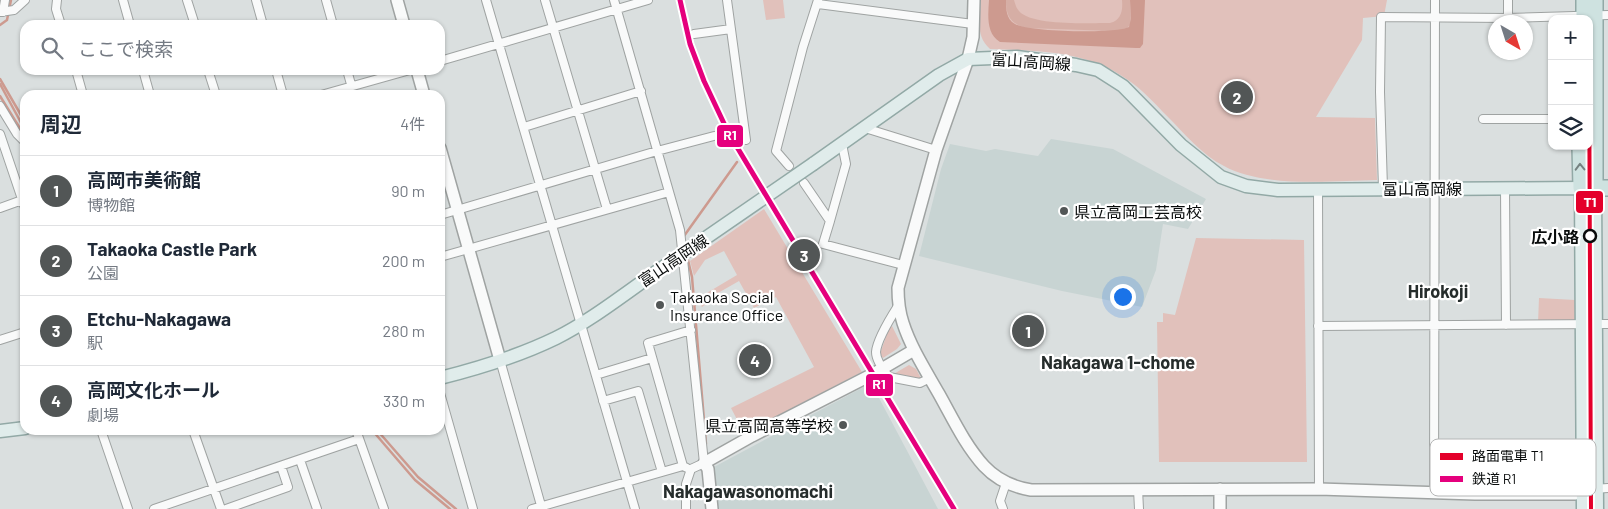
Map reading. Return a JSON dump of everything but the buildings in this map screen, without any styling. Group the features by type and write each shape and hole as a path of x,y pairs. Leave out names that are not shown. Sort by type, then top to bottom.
{"highway":[{"path":"1584,0 1593,13 1595,188"},
{"path":"1581,150 1595,188"}],"main road":[{"name":"富山高岡線","path":"445,377 478,369 556,338 580,324 814,164 938,75 968,59 1017,57 1068,63 1098,70 1123,86 1181,145 1221,177 1246,186 1269,190 1595,188"},
{"path":"1595,188 1596,439"},
{"path":"0,431 20,429"},
{"path":"1596,489 1596,509"},
{"path":"1584,509 1592,496"}],"street":[{"path":"5,0 1,12 14,10 25,0"},
{"path":"57,0 56,9 60,20"},
{"path":"123,0 129,20"},
{"path":"187,0 193,20"},
{"path":"256,0 262,20"},
{"path":"326,0 332,20"},
{"path":"396,0 402,20"},
{"path":"486,0 635,509"},
{"path":"546,0 597,169 607,209"},
{"path":"614,0 680,230 704,463 708,469 712,509"},
{"path":"445,60 648,0"},
{"path":"727,0 746,140"},
{"path":"974,0 973,37 968,59 936,150 903,265 898,288 898,306 914,350 961,434 985,467 1006,483 1031,490 1319,489 1430,492"},
{"path":"1434,439 1435,0"},
{"path":"1508,0 1508,15"},
{"path":"790,166 776,151 803,47 818,2 973,24"},
{"path":"1533,17 1593,13"},
{"path":"1383,188 1380,83 1381,17 1488,18"},
{"path":"694,34 730,30"},
{"path":"77,75 82,90"},
{"path":"144,75 149,90"},
{"path":"210,75 214,90"},
{"path":"277,75 282,90"},
{"path":"348,75 352,90"},
{"path":"338,90 392,75"},
{"path":"418,75 423,90"},
{"path":"524,127 640,91"},
{"path":"0,106 20,137"},
{"path":"1483,119 1548,119"},
{"path":"865,128 936,150"},
{"path":"0,134 20,192"},
{"path":"445,214 657,150 714,136"},
{"path":"842,144 846,164 823,244 903,265"},
{"path":"0,164 9,160"},
{"path":"445,165 542,508"},
{"path":"804,183 830,221"},
{"path":"1505,188 1506,325"},
{"path":"1318,190 1319,489"},
{"path":"445,256 669,192"},
{"path":"0,208 20,204"},
{"path":"898,306 887,323 876,353 889,376 920,383 930,378"},
{"path":"1318,326 1595,324"},
{"path":"683,466 648,343 691,330"},
{"path":"0,340 20,334"},
{"path":"532,509 542,508 627,481 683,466 691,469 914,350"},
{"path":"596,375 652,358"},
{"path":"604,401 638,391 662,472"},
{"path":"445,411 473,509"},
{"path":"103,435 128,509"},
{"path":"196,435 221,509"},
{"path":"358,435 384,509"},
{"path":"154,509 359,439"},
{"path":"300,460 317,509"},
{"path":"226,509 288,487 280,466"},
{"path":"686,509 686,484 691,469"},
{"path":"1003,509 1000,501 1006,483"},
{"path":"1138,489 1139,509"},
{"path":"1220,489 1220,509"}],"shaded area":[{"path":"763,0 783,0 785,18 766,20"},
{"path":"981,0 1387,0 1384,16 1363,18 1362,40 1316,117 1375,118 1377,180 1299,182 1258,178 1224,166 1201,150 1138,88 1112,70 1096,63 1062,54 990,49 985,44 980,33"},
{"path":"989,0 1006,0 1008,17 1015,24 1023,27 1053,30 1107,31 1129,27 1131,19 1130,0 1145,0 1143,44 1140,48 1136,48 1000,42 995,39 990,29 988,18"},
{"path":"1006,0 1014,0 1019,11 1035,19 1062,23 1110,23 1119,17 1122,0 1130,0 1131,24 1127,28 1113,31 1026,28 1016,24 1010,18"},
{"name":"県立高岡工芸高校","path":"1051,139 1113,149 1206,199 1188,229 1163,224 1156,270 1142,307 1062,291 919,256 941,169 950,144 986,151 995,149 1038,156"},
{"path":"764,209 862,372 744,433 731,408 814,367 776,297 754,308 739,281 704,301 706,304 702,307 700,297 737,275 724,251 705,260 694,276 690,261"},
{"path":"1196,238 1304,240 1307,462 1159,462 1157,322 1163,322 1163,313 1175,315"},
{"path":"1539,298 1575,300 1575,323 1538,323"},
{"path":"892,326 901,344 883,358 880,354 889,328"},
{"path":"909,365 916,369 922,380 918,382 915,378 905,375 901,377 892,375"},
{"name":"県立高岡高等学校","path":"871,383 938,509 718,509 714,467"}],"waterway":[{"path":"0,25 7,20 11,0"},
{"path":"0,79 20,113"},
{"path":"0,84 20,121"},
{"path":"0,96 20,128"},
{"path":"684,236 737,162"},
{"path":"687,256 692,277 706,444"},
{"path":"376,435 415,480 450,509"},
{"path":"381,435 418,477 456,509"}],"tram line":[{"path":"1589,60 1591,439"},
{"name":"T1","path":"1589,60 1591,439"},
{"path":"1591,496 1591,509"},
{"name":"T1","path":"1591,496 1591,509"}],"rail line":[{"name":"R1","path":"680,0 690,44 704,81 728,132 954,509"}],"place":[{"name":"Takaoka Castle Park","path":"1237,97"},
{"name":"県立高岡工芸高校","path":"1064,211"},
{"name":"広小路","path":"1590,236"},
{"name":"Etchu-Nakagawa","path":"804,255"},
{"name":"Takaoka Social Insurance Office","path":"660,305"},
{"name":"高岡市美術館","path":"1028,331"},
{"name":"高岡文化ホール","path":"755,360"},
{"name":"県立高岡高等学校","path":"843,425"}],"district":[{"name":"Hirokoji","path":"1438,291"},
{"name":"Nakagawa 1-chome","path":"1118,362"},
{"name":"Nakagawasonomachi","path":"748,491"}]}
